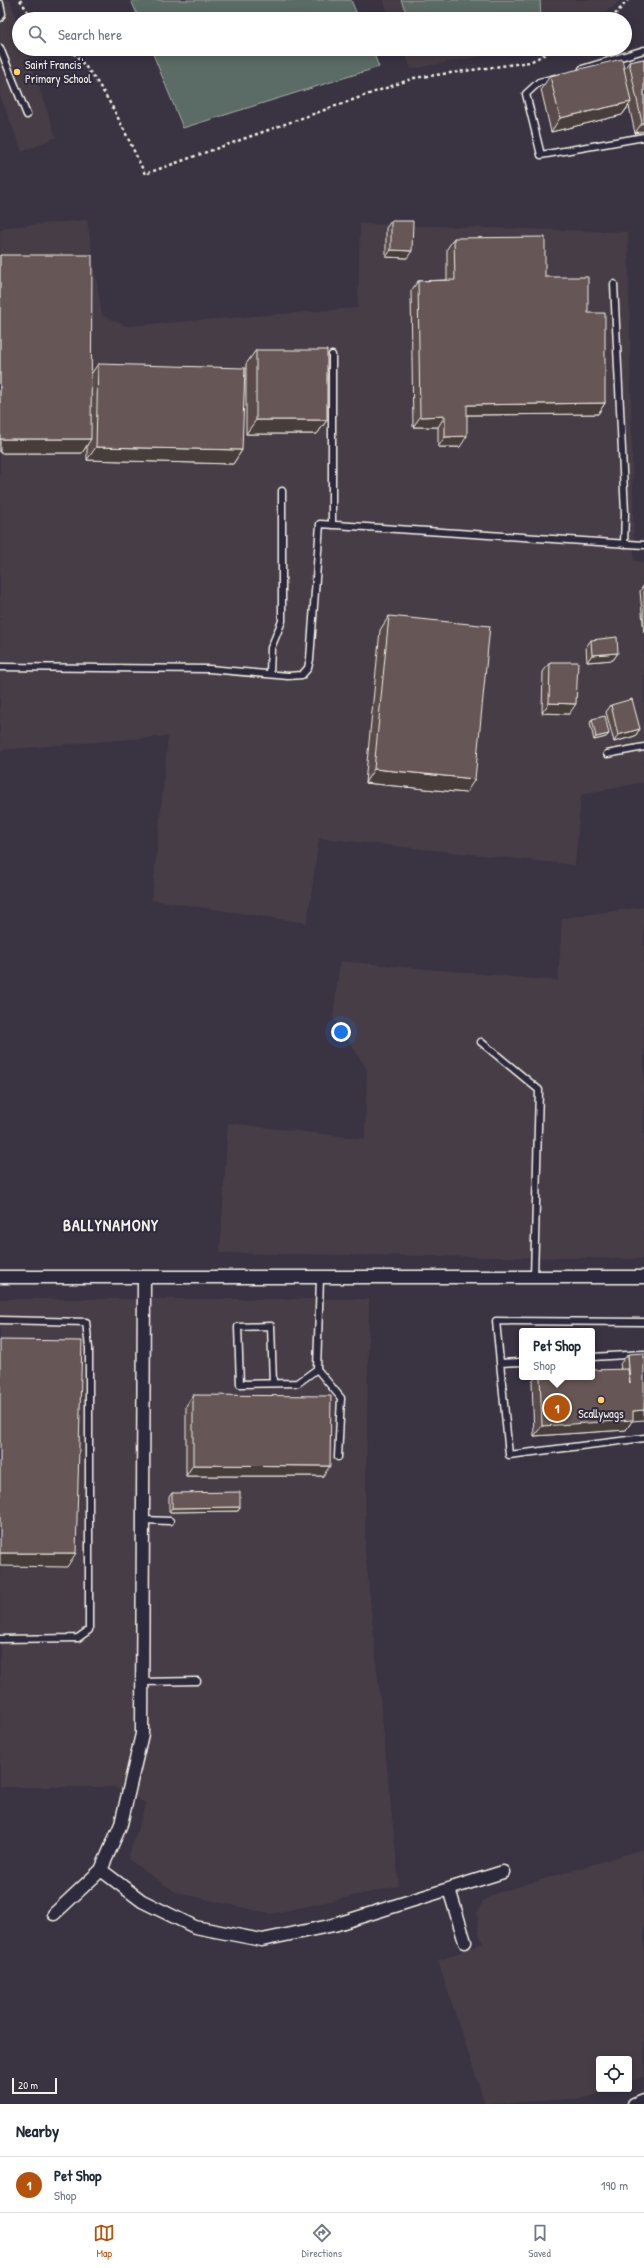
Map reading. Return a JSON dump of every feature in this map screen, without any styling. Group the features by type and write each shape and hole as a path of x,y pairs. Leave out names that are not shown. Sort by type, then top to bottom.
{"street":[{"path":"0,1277 644,1277"},
{"path":"54,1914 101,1870 121,1824 142,1734 144,1278"},
{"path":"101,1870 142,1901 195,1927 262,1940 334,1925 503,1872"},
{"path":"449,1889 465,1942"},
{"path":"634,2104 644,2100"}],"lane":[{"path":"0,4 2,14 0,18"},
{"path":"0,48 27,115"},
{"path":"632,54 644,50"},
{"path":"577,71 625,56"},
{"path":"562,76 539,82 526,94 541,156 644,137"},
{"path":"614,284 625,513 624,544"},
{"path":"332,355 332,525"},
{"path":"270,673 271,648 282,621 282,491"},
{"path":"0,667 209,669 297,676 302,675 308,668 320,524 644,545"},
{"path":"607,754 644,748"},
{"path":"481,1042 538,1090 534,1277"},
{"path":"320,1278 317,1369 341,1398 338,1457"},
{"path":"0,1320 86,1322 89,1348 89,1630 78,1638 0,1639"},
{"path":"644,1322 496,1321 509,1455 644,1438"},
{"path":"272,1383 271,1326 238,1326 240,1384 272,1383 298,1382 317,1369"},
{"path":"595,1357 644,1354"},
{"path":"500,1363 519,1362"},
{"path":"143,1520 170,1521"},
{"path":"142,1682 198,1681"}],"path":[{"path":"20,0 30,12"},
{"path":"617,12 628,0"},
{"path":"77,56 107,97 145,174 414,78 530,62 542,56"}],"shaded area":[{"name":"Saint Francis' Primary School","path":"0,0 10,0 14,12 12,12 12,56 28,56 56,137 22,152 0,95"},
{"path":"383,0 620,0 606,12 388,12"},
{"path":"406,56 481,56 411,69"},
{"path":"87,220 102,315 126,326 358,308 360,224 628,232 634,561 644,562 644,782 581,795 575,865 319,838 307,923 152,900 168,736 0,750 0,231 7,227"},
{"path":"644,907 644,1259 220,1253 228,1123 365,1139 367,1069 333,1017 340,961 558,981 562,918"},
{"path":"0,1299 369,1299 365,1550 399,1886 271,1914 175,1892 128,1859 146,1803 113,1787 0,1787"},
{"path":"644,1849 644,2076 632,2081 632,2056 596,2056 596,2092 602,2092 586,2098 485,2104 438,1961 483,1943 479,1933 477,1913 483,1901 497,1893"}],"green space":[{"path":"131,0 351,0 356,12 136,12"},
{"path":"401,0 540,0 541,12 406,12"},
{"path":"154,56 375,56 379,67 183,128"}],"building":[{"path":"622,59 631,102 560,118 550,76"},
{"path":"644,59 644,122 642,123 629,62"},
{"path":"391,221 413,221 412,251 391,250"},
{"path":"545,237 545,277 588,277 588,313 605,313 605,403 467,405 467,436 445,437 445,416 420,417 418,281 455,280 454,238"},
{"path":"0,255 92,255 91,439 0,439"},
{"path":"256,350 327,350 327,420 256,420"},
{"path":"98,364 245,368 242,450 96,447"},
{"path":"389,616 490,626 475,779 374,769"},
{"path":"617,637 618,653 592,655 591,640"},
{"path":"550,662 578,662 576,704 549,703"},
{"path":"632,699 640,729 618,735 611,705"},
{"path":"605,716 609,734 596,737 592,719"},
{"path":"0,1340 82,1341 76,1553 0,1553"},
{"path":"644,1353 644,1410 633,1411 633,1420 542,1426 540,1380 595,1380 595,1370 628,1369 630,1383 628,1354"},
{"path":"193,1395 331,1396 330,1466 193,1465"},
{"path":"240,1492 240,1507 172,1508 172,1493"}],"place":[{"name":"Saint Francis' Primary School","path":"17,72"},
{"name":"Scallywags","path":"601,1400"},
{"name":"Pet Shop","path":"557,1408"}],"district":[{"name":"BALLYNAMONY","path":"111,1225"}]}
